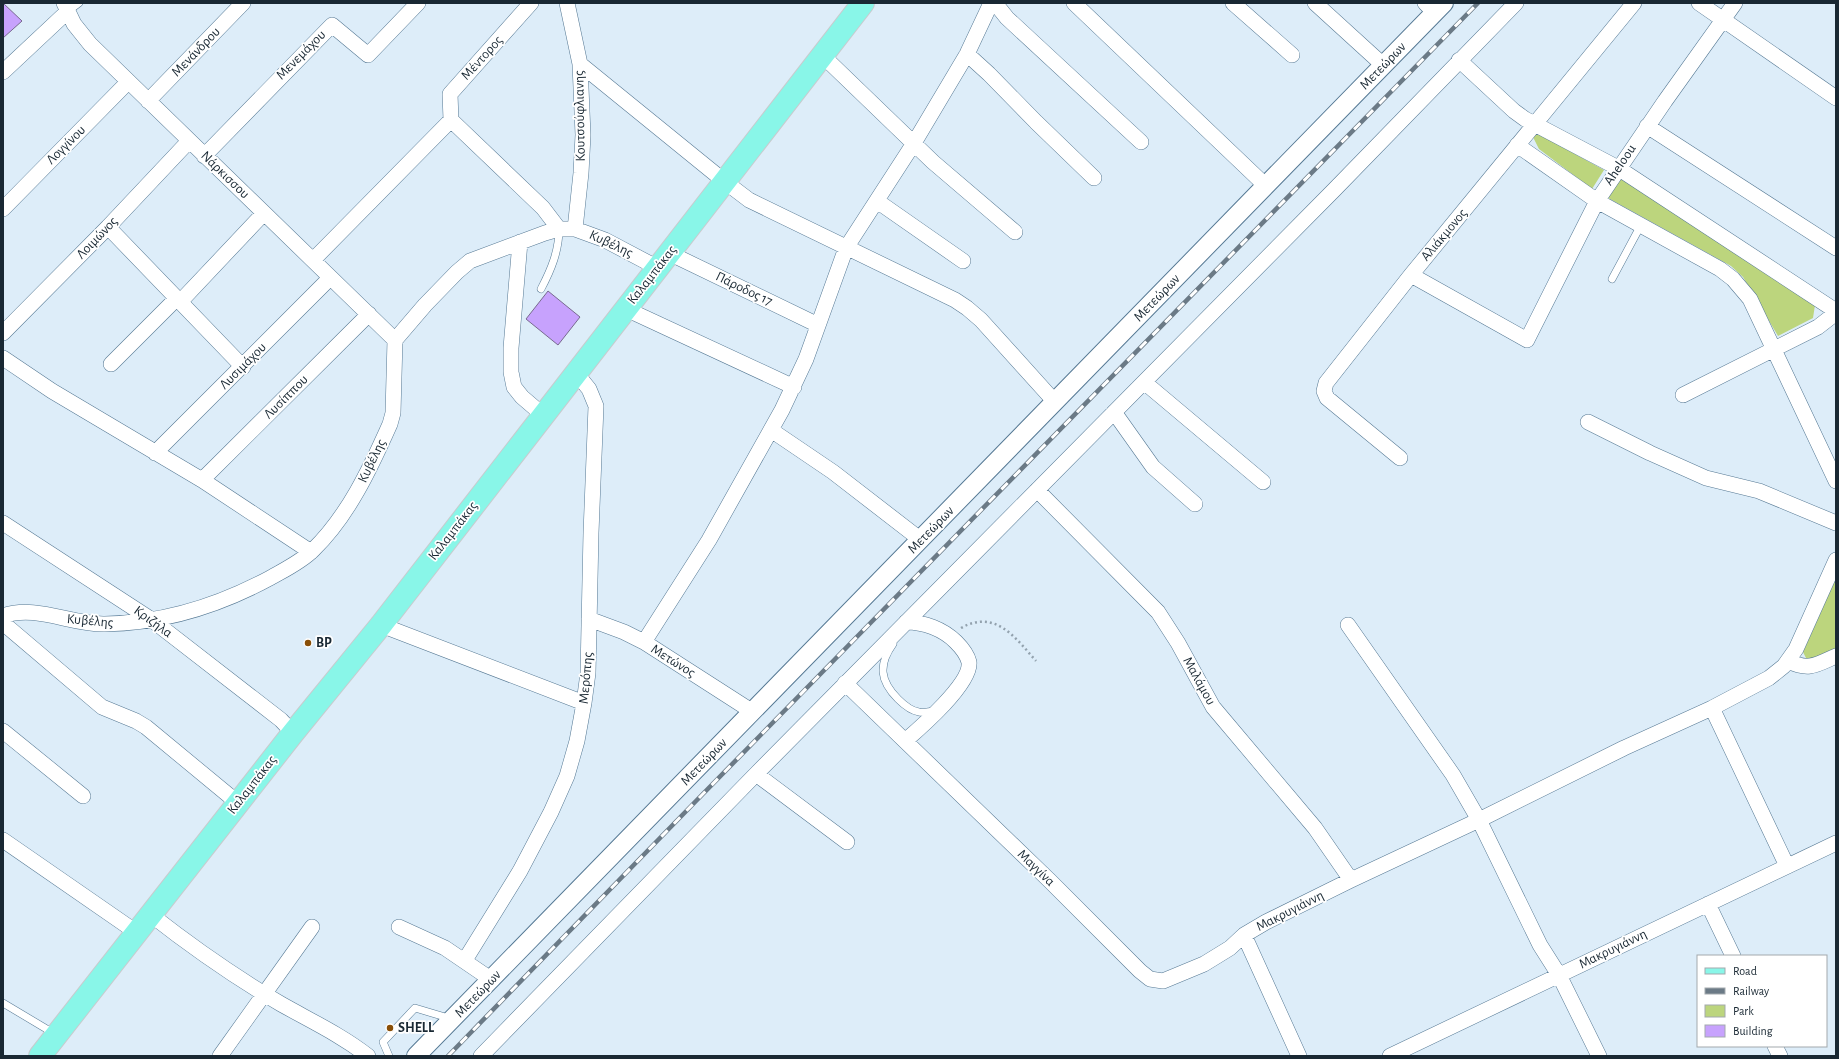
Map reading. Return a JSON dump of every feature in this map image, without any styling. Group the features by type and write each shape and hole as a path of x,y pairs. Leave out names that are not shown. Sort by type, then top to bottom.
{"main road":[{"name":"Καλαμπάκας","path":"40,1056 293,733 381,625 863,3"}],"street":[{"name":"Μενάνδρου","path":"148,101 243,3"},
{"name":"Μενεμάχου","path":"204,156 332,25 353,41 368,56 418,3"},
{"name":"Μέντορος","path":"451,120 450,94 531,3"},
{"name":"Κουτσούφλιανης","path":"567,3 580,64 582,152 575,229"},
{"path":"644,642 702,552 771,430 794,386 846,248 914,143 967,54 991,3"},
{"path":"995,3 1007,18 1141,142"},
{"path":"1074,3 1130,54 1266,186"},
{"path":"1233,3 1292,55"},
{"path":"481,1056 845,683 911,622 1037,490 1334,190 1516,3"},
{"name":"Αλιάκμονος","path":"1400,458 1327,398 1324,391 1328,380 1411,275 1634,3"},
{"path":"1699,3 1836,98"},
{"name":"Aheloou","path":"1411,275 1527,340 1597,201 1647,126 1735,3"},
{"path":"1317,4 1384,65"},
{"name":"Νάρκισσου","path":"70,6 80,33 128,82 395,340"},
{"path":"3,72 70,6"},
{"name":"Μετεώρων","path":"416,1056 492,980 1384,65 1435,6"},
{"path":"967,54 1094,178"},
{"path":"823,56 933,162 1015,232"},
{"path":"1459,60 1514,111 1534,124 1618,168 1836,312 1818,327 1774,351 1683,395"},
{"path":"580,64 724,181 750,200 955,300 967,308 981,320 1055,402"},
{"name":"Λογγίνου","path":"3,209 128,82"},
{"path":"313,260 451,120 543,208 559,230"},
{"path":"1647,126 1836,248"},
{"name":"Λοιμώνος","path":"3,334 108,227 189,141"},
{"path":"1518,144 1557,174 1597,201 1720,269 1733,279 1750,299 1836,481"},
{"path":"877,201 963,261"},
{"path":"111,364 179,300 264,213"},
{"path":"108,227 243,366"},
{"name":"Κυβέλης","path":"3,616 29,612 79,622 105,624 152,620 183,614 224,600 286,570 311,552 334,525 359,488 390,424 392,413 395,340 424,305 464,266 477,258 520,242 559,230 575,229 663,260"},
{"path":"520,242 510,348 511,372 514,387 522,397 543,415"},
{"name":"Πάροδος 17","path":"663,260 818,325"},
{"name":"Λυσιμάχου","path":"155,453 330,278"},
{"path":"626,309 794,386"},
{"name":"Λυσίππου","path":"202,480 369,314"},
{"path":"3,358 52,391 202,480 311,552"},
{"name":"Μερόπης","path":"465,960 520,871 560,793 572,758 584,703 588,673 596,406 589,389 576,373"},
{"path":"1144,382 1264,482"},
{"path":"1114,412 1153,467 1195,504"},
{"path":"1588,422 1650,453 1706,478 1759,492 1836,523"},
{"path":"771,430 833,472 921,540"},
{"name":"Μαλάμου","path":"1037,490 1158,612 1178,644 1213,707 1315,828 1351,880"},
{"name":"Κριζήλα","path":"3,523 152,620 281,720 293,733"},
{"name":"Μακρυγιάννη","path":"1299,1056 1244,935 1266,922 1351,880 1479,820 1624,748 1712,708 1769,678 1788,661 1796,649 1836,560"},
{"name":"Μετώνος","path":"589,619 624,632 644,642 753,712"},
{"path":"905,741 938,710 967,674 969,663 965,652 942,630 911,622"},
{"path":"3,623 102,707 136,721 146,727 238,803"},
{"path":"381,625 584,703"},
{"path":"1348,625 1449,770 1479,820 1540,945 1560,975 1599,1056"},
{"path":"1788,661 1800,667 1806,667 1836,656"},
{"name":"Μαγγίνα","path":"845,683 1050,881 1140,972 1150,979 1163,981 1204,964 1230,948 1244,935"},
{"path":"1712,708 1787,866"},
{"path":"3,731 83,796"},
{"path":"756,774 848,842"},
{"path":"3,840 136,932"},
{"name":"Μακρυγιάννη","path":"1390,1056 1836,843"},
{"path":"1708,904 1733,955"},
{"path":"150,914 203,954 264,994 345,1039 368,1056"},
{"path":"399,927 428,940 465,960 492,980"},
{"path":"220,1056 312,928"},
{"path":"1776,1047 1780,1056"}],"lane":[{"path":"1612,279 1641,225"},
{"path":"541,289 556,254 559,230"},
{"path":"893,639 885,656 882,667 884,679 890,691 903,704 920,712 938,710"},
{"path":"3,1003 56,1035"},
{"path":"388,1056 383,1042 415,1008 453,1019"}],"path":[{"path":"949,636 975,621 985,621 999,625 1016,638 1036,661"}],"green space":[{"path":"1535,132 1604,170 1592,189 1539,149 1532,135"},
{"path":"1619,176 1815,305 1813,318 1778,336 1743,277 1731,266 1608,198"},
{"path":"1836,578 1836,651 1808,662 1803,652"}],"building":[{"path":"3,3 22,21 3,38"},
{"path":"548,291 580,317 558,345 526,319"}],"railway":[{"path":"448,1056 1478,3"}],"place":[{"name":"BP","path":"308,643"},
{"name":"SHELL","path":"390,1028"}]}
